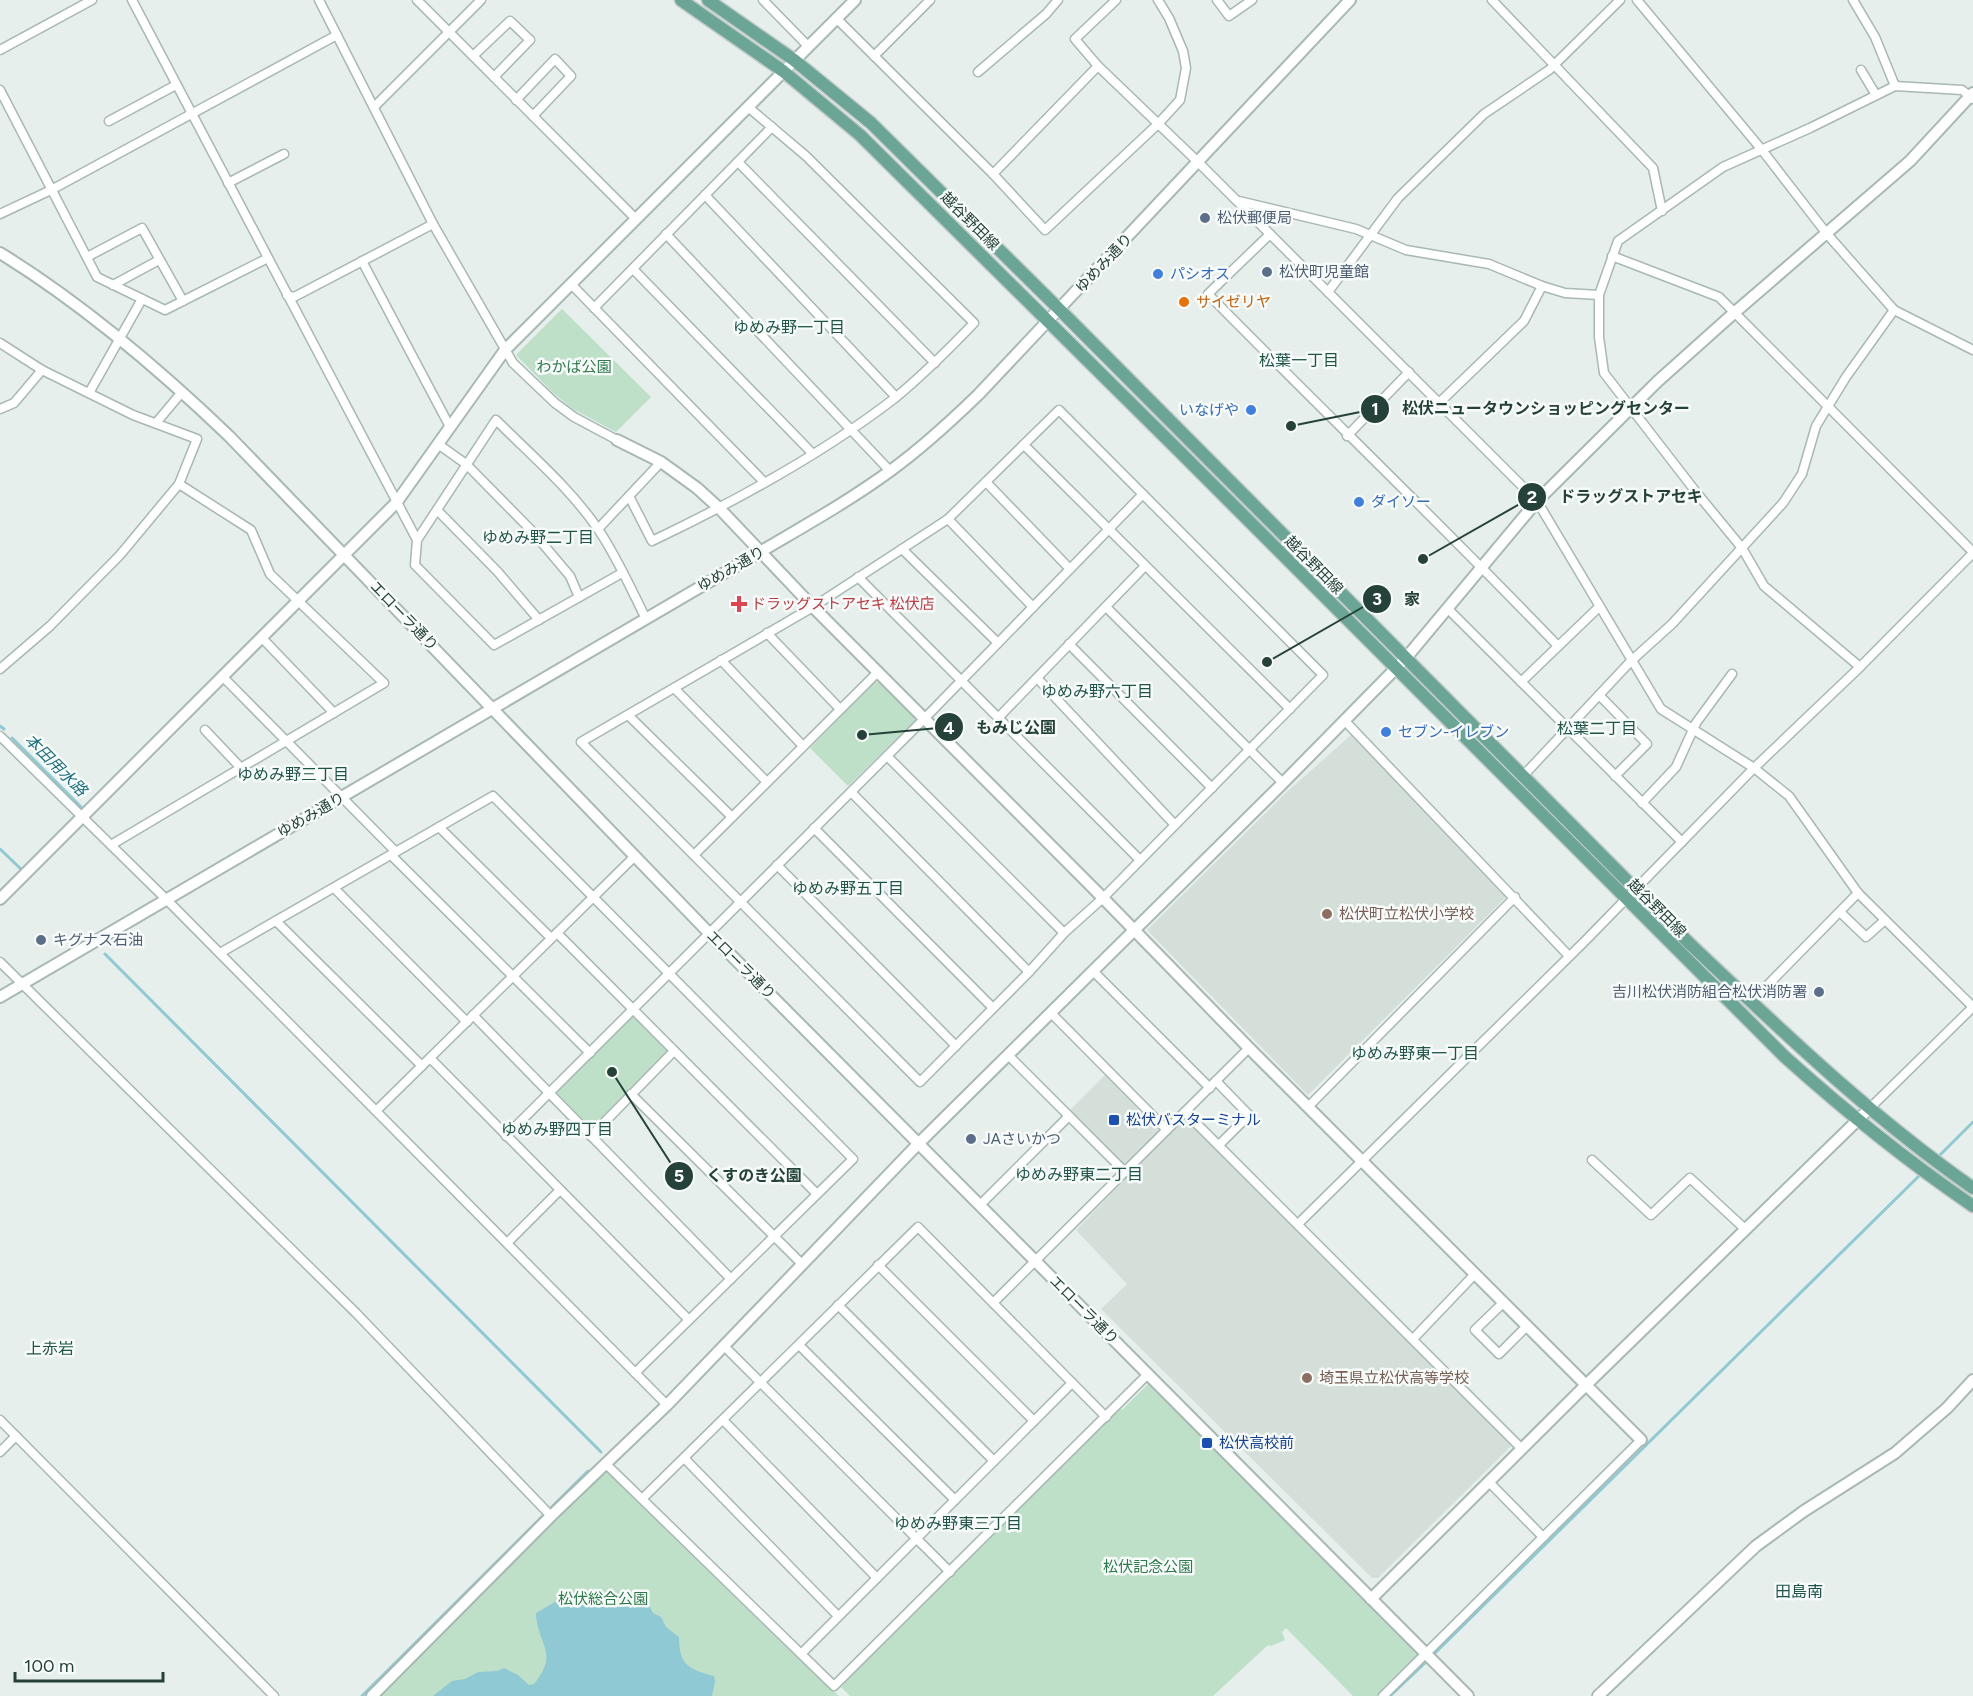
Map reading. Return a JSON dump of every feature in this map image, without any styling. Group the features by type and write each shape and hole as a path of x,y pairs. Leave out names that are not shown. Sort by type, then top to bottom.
{"main road":[{"name":"越谷野田線","path":"681,0 783,71 860,135 1785,1057 1858,1120 1915,1165 1973,1206"},
{"name":"越谷野田線","path":"708,0 794,60 871,123 1690,944 1869,1109 1973,1188"}],"street":[{"path":"0,50 92,0"},
{"path":"132,0 417,540"},
{"path":"319,0 433,224 513,363 555,403 574,417 661,462 697,488 720,509 1249,1048 1641,1440 1383,1696"},
{"path":"417,0 636,219"},
{"path":"374,107 481,0"},
{"path":"763,0 808,46"},
{"path":"0,899 396,503 505,350 855,0"},
{"path":"874,56 930,0"},
{"path":"978,72 1046,14 1058,0"},
{"path":"1116,0 1075,39 1098,66 1238,201 1537,501 1661,709 1754,768 1789,796 1858,893 1973,1007 1744,1229 1371,1599"},
{"path":"1217,0 1229,16 1252,0"},
{"name":"ゆめみ通り","path":"0,997 493,710 828,512 890,471 949,423 1060,310 1350,0"},
{"path":"1492,0 1556,64 1653,168 1662,211"},
{"path":"1328,292 1398,198 1484,114 1556,64 1620,0"},
{"path":"1637,0 1762,150 1827,234 1894,310 1973,350"},
{"path":"1853,0 1875,37 1895,86"},
{"path":"836,18 993,174 1045,230 1158,124 1180,99 1186,68 1184,51 1161,1"},
{"path":"473,56 510,21 517,27 530,40 494,77"},
{"path":"0,214 51,190 337,35"},
{"path":"516,100 555,59 571,76 533,116"},
{"path":"993,174 1098,66"},
{"path":"1861,70 1876,95"},
{"path":"109,121 176,85"},
{"path":"372,1696 548,1513 607,1465 668,1405 919,1143 1406,658 1537,501 1631,409 1734,312 1910,161 1972,96 1962,90 1895,86 1723,167 1617,241 1599,295 1599,337 1604,373 1631,409 1696,492 1742,548 1764,586 1860,667"},
{"path":"0,90 98,277 165,310 268,258"},
{"path":"629,496 652,541 720,509 851,430 896,397 935,363 974,323 806,156 748,107"},
{"path":"594,308 771,128"},
{"path":"228,183 284,154"},
{"path":"738,162 935,363"},
{"path":"705,195 896,397"},
{"path":"1238,201 1356,229 1406,250 1489,264 1542,286 1565,292 1599,295"},
{"path":"287,295 294,297 433,224"},
{"path":"87,257 142,228 183,301"},
{"path":"666,234 890,471"},
{"path":"1270,234 1208,294 1347,436 1482,567 1558,646"},
{"name":"エローラ通り","path":"0,253 118,338 230,436 709,933 1468,1696"},
{"path":"1298,1224 1636,889 1754,768 1860,667 1973,553 1719,297 1612,256"},
{"path":"113,285 159,260"},
{"path":"362,261 450,426"},
{"path":"633,269 812,453"},
{"path":"571,284 764,482"},
{"path":"1439,403 1524,321 1542,286"},
{"path":"89,393 142,299"},
{"path":"1523,776 1631,661 1672,624 1783,503 1802,474 1816,426 1827,406 1894,310"},
{"path":"0,343 42,370 133,415 197,439 179,484 106,569 50,626 0,669"},
{"path":"0,409 14,403 42,370"},
{"path":"1347,436 1409,372"},
{"path":"156,423 182,392"},
{"path":"1059,410 1323,675 1103,898 1064,933 1029,972 920,1082 581,742 813,606 948,519 1024,445 1059,410"},
{"path":"622,573 494,645 415,565 417,540 496,420 568,493 598,529 622,573 646,619"},
{"path":"438,444 466,464 531,530 570,576 579,597"},
{"path":"1024,445 1290,710"},
{"path":"598,529 661,462"},
{"path":"986,482 1070,569"},
{"path":"111,845 384,683 270,574 251,530 179,484"},
{"path":"506,1136 962,681 1143,494"},
{"path":"437,510 497,571 539,620"},
{"path":"948,519 1034,607"},
{"path":"902,549 998,643"},
{"path":"998,718 1146,566"},
{"path":"858,577 1140,860"},
{"path":"1106,607 1283,783"},
{"path":"1521,682 1599,607"},
{"path":"1448,609 1682,842"},
{"path":"767,633 840,709"},
{"path":"262,638 334,713"},
{"path":"1070,644 1212,788"},
{"path":"721,660 803,746"},
{"path":"694,855 878,672"},
{"path":"1642,803 1676,767 1696,723 1731,674"},
{"path":"223,677 343,796 393,853 512,977 590,1053"},
{"path":"1037,678 1175,825"},
{"path":"674,688 767,782"},
{"path":"1599,695 1647,744 1616,776"},
{"path":"628,715 732,818"},
{"path":"1344,720 1569,956"},
{"path":"205,730 242,768"},
{"path":"0,736 220,953 668,1405"},
{"path":"887,756 1064,933"},
{"path":"851,792 1029,972"},
{"path":"220,953 493,796 669,973 853,1159 635,1372"},
{"path":"439,827 633,1009 817,1194"},
{"path":"814,828 993,1008"},
{"path":"376,1111 634,856"},
{"path":"777,865 956,1046"},
{"path":"334,888 549,1093 731,1279"},
{"path":"1751,1002 1858,893"},
{"path":"1308,1107 1515,897"},
{"path":"1840,912 1866,937 1885,920"},
{"path":"276,921 422,1066"},
{"path":"0,962 356,1313 548,1513"},
{"path":"1093,971 1249,1115 1219,1145"},
{"path":"1051,1013 1167,1130"},
{"path":"993,1303 1249,1048"},
{"path":"591,1136 674,1051"},
{"path":"1008,1055 1125,1172"},
{"path":"430,1058 689,1320"},
{"path":"631,1094 802,1264"},
{"path":"1185,1112 1522,1449"},
{"path":"980,1205 1069,1116"},
{"path":"1592,1160 1651,1215 1690,1178 1744,1229"},
{"path":"507,1243 560,1190"},
{"path":"642,1500 918,1227 1106,1417"},
{"path":"878,1265 1034,1421"},
{"path":"1413,1339 1475,1274"},
{"path":"1503,1302 1474,1330 1499,1354 1527,1326"},
{"path":"838,1305 994,1461"},
{"path":"799,1344 955,1500"},
{"path":"724,1346 950,1572"},
{"path":"607,1465 834,1686 1148,1374"},
{"path":"1598,1696 1756,1546 1804,1511 1894,1453 1947,1408 1973,1380"},
{"path":"801,1654 1072,1383"},
{"path":"0,1420 274,1696"},
{"path":"723,1420 877,1578"},
{"path":"0,1452 16,1436"},
{"path":"685,1459 838,1616"},
{"path":"1489,1482 1543,1537"}],"shaded area":[{"name":"松伏町立松伏小学校","path":"1352,734 1506,897 1308,1095 1147,930 1288,791"},
{"name":"松伏バスターミナル","path":"1105,1075 1158,1129 1158,1133 1126,1165 1123,1165 1070,1110"},
{"name":"埼玉県立松伏高等学校","path":"1182,1121 1189,1122 1511,1446 1378,1578 1372,1578 1101,1309 1127,1284 1076,1230"}],"green space":[{"name":"わかば公園","path":"562,309 651,397 616,432 573,409 553,393 516,355"},
{"path":"875,682 880,683 914,716 915,721 848,786 810,748"},
{"path":"632,1015 669,1051 591,1129 555,1093"},
{"name":"松伏記念公園","path":"1148,1384 1418,1654 1377,1696 1353,1696 1286,1628 1282,1632 1285,1640 1271,1646 1268,1645 1213,1696 850,1696 841,1687 844,1684 842,1681 883,1642 885,1643 888,1640 886,1639 1120,1408 1122,1410"},
{"name":"松伏総合公園","path":"606,1468 839,1696 372,1696"}],"water":[{"path":"567,1595 580,1599 649,1605 653,1613 661,1617 666,1627 679,1637 683,1660 692,1668 714,1676 712,1696 433,1696 452,1681 465,1679 478,1672 497,1671 504,1668 518,1675 529,1685 534,1684 542,1673 546,1656 536,1613"}],"waterway":[{"name":"本田用水路","path":"0,726 4,729"},
{"name":"本田用水路","path":"12,738 83,809"},
{"path":"0,849 22,870"},
{"path":"105,954 601,1452"},
{"path":"1936,1159 1973,1122"},
{"path":"1432,1656 1921,1174"},
{"path":"362,1696 588,1471"},
{"path":"1390,1696 1427,1661"}],"place":[{"name":"松伏郵便局","path":"1205,218"},
{"name":"松伏町児童館","path":"1267,272"},
{"name":"パシオス","path":"1158,274"},
{"name":"サイゼリヤ","path":"1184,302"},
{"name":"いなげや","path":"1251,410"},
{"name":"松伏ニュータウンショッピングセンター","path":"1291,426"},
{"name":"ダイソー","path":"1359,502"},
{"name":"ドラッグストアセキ","path":"1423,559"},
{"name":"ドラッグストアセキ 松伏店","path":"739,604"},
{"name":"家","path":"1267,662"},
{"name":"セブン-イレブン","path":"1386,732"},
{"name":"もみじ公園","path":"862,735"},
{"name":"松伏町立松伏小学校","path":"1327,914"},
{"name":"キグナス石油","path":"41,940"},
{"name":"吉川松伏消防組合松伏消防署","path":"1819,992"},
{"name":"くすのき公園","path":"612,1072"},
{"name":"松伏バスターミナル","path":"1114,1120"},
{"name":"JAさいかつ","path":"971,1139"},
{"name":"埼玉県立松伏高等学校","path":"1307,1378"},
{"name":"松伏高校前","path":"1207,1443"}],"district":[{"name":"ゆめみ野一丁目","path":"789,327"},
{"name":"松葉一丁目","path":"1299,360"},
{"name":"ゆめみ野二丁目","path":"538,537"},
{"name":"ゆめみ野六丁目","path":"1097,691"},
{"name":"松葉二丁目","path":"1597,728"},
{"name":"ゆめみ野三丁目","path":"293,774"},
{"name":"ゆめみ野五丁目","path":"848,888"},
{"name":"ゆめみ野東一丁目","path":"1415,1053"},
{"name":"ゆめみ野四丁目","path":"557,1129"},
{"name":"ゆめみ野東二丁目","path":"1079,1174"},
{"name":"上赤岩","path":"50,1348"},
{"name":"ゆめみ野東三丁目","path":"958,1523"},
{"name":"田島南","path":"1799,1591"}]}
